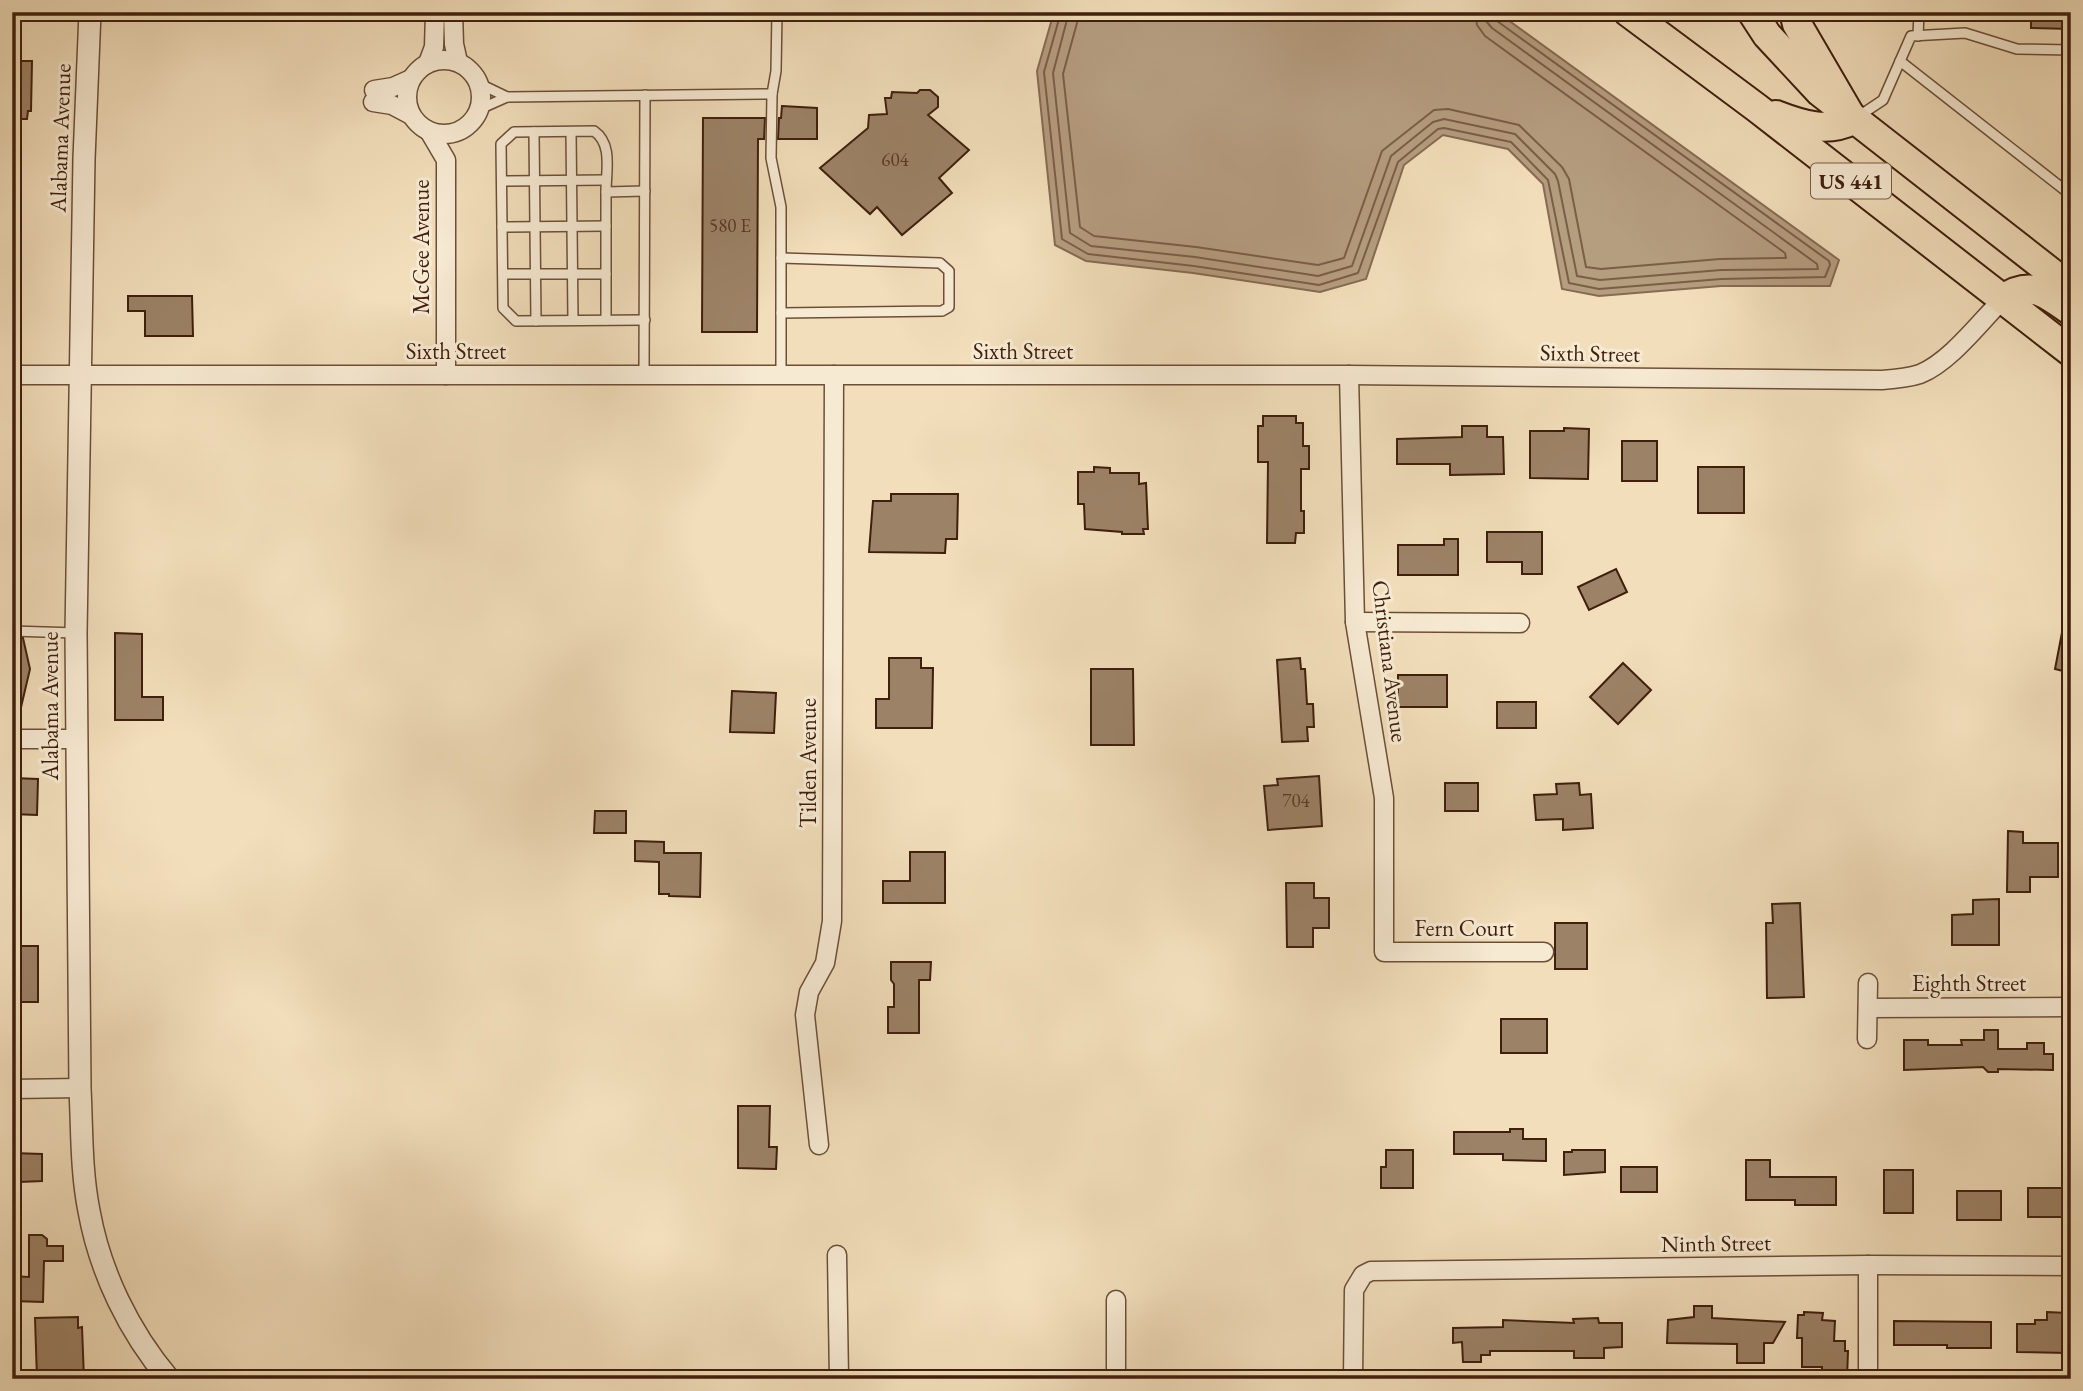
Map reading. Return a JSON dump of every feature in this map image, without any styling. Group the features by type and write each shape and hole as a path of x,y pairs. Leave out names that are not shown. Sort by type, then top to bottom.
{"main road":[{"name":"US 441","path":"1628,12 1757,108 2071,352"},
{"name":"US 441","path":"1752,12 1793,66 1853,120 2071,288"},
{"path":"1757,108 1801,124 1825,128 1842,126 1853,120 1797,24 1794,12"},
{"path":"2003,299 2013,292 2035,289 2071,311"}],"street":[{"name":"Alabama Avenue","path":"90,12 79,374 75,739 80,1088 85,1184 95,1237 113,1288 143,1344 169,1379"},
{"path":"428,63 433,47 435,12"},
{"path":"453,12 454,44 458,62"},
{"path":"438,60 458,62 467,67 480,84 480,109 474,120 465,128 441,134 429,131 411,115 407,91 411,79 418,69 428,63 438,60"},
{"path":"411,79 373,96 411,115"},
{"name":"McGee Avenue","path":"446,160 465,128"},
{"name":"McGee Avenue","path":"429,131 446,160 446,375"},
{"name":"Sixth Street","path":"12,375 1349,375 1830,380 1903,378 1921,373 1937,364 2003,299"},
{"name":"Tilden Avenue","path":"818,1144 805,1015 808,992 825,963 832,921 834,375"},
{"name":"Christiana Avenue","path":"1349,375 1355,622 1384,797 1384,952"},
{"path":"1355,622 1520,623"},
{"path":"12,739 75,739"},
{"name":"Fern Court","path":"1384,952 1544,953"},
{"path":"1867,1039 1868,983"},
{"name":"Eighth Street","path":"1868,1008 2071,1007"},
{"path":"12,1088 80,1088"},
{"path":"837,1255 839,1379"},
{"path":"1868,1265 1868,1379"},
{"name":"Ninth Street","path":"1353,1379 1354,1290 1363,1275 1371,1270 1868,1265 2071,1266"},
{"path":"1116,1300 1116,1379"}],"lane":[{"path":"776,12 771,158 780,207 780,375"},
{"path":"1918,36 1919,12"},
{"path":"1853,120 1883,100 1911,36 1965,33 2017,48 2071,50"},
{"path":"1900,61 2071,195"},
{"path":"480,84 508,97"},
{"path":"480,109 508,97 772,94"},
{"path":"644,375 645,95"},
{"path":"606,320 606,145 602,136 594,131 514,132 501,144 503,308 516,321 645,320"},
{"path":"534,132 536,321"},
{"path":"571,132 573,320"},
{"path":"502,181 606,180"},
{"path":"606,192 645,191"},
{"path":"502,227 606,226"},
{"path":"780,313 942,311 949,307 949,271 940,263 781,258"},
{"path":"503,274 606,274"},
{"path":"12,631 76,633"}],"water":[{"path":"1054,12 1497,12 1839,260 1830,286 1721,286 1599,296 1562,289 1543,184 1508,149 1443,135 1404,165 1366,279 1320,292 1193,273 1086,261 1055,245 1037,71"}],"building":[{"path":"2031,12 2071,12 2071,29 2031,28"},
{"path":"12,61 32,61 31,111 28,111 27,119 14,119"},
{"path":"920,90 930,90 938,97 938,107 928,115 969,150 939,178 952,193 902,235 877,207 870,214 820,168 868,128 869,115 887,114 885,98 891,98 892,92 917,93"},
{"path":"782,106 817,108 817,139 778,139"},
{"path":"703,118 765,118 764,139 758,139 757,332 702,332"},
{"path":"128,296 192,296 193,336 145,336 145,311 128,311"},
{"path":"1263,416 1296,416 1296,423 1303,423 1303,446 1309,446 1309,469 1301,469 1304,533 1296,533 1295,543 1267,543 1268,462 1258,462 1258,426 1263,426"},
{"path":"1462,426 1487,426 1487,437 1503,437 1504,474 1450,475 1450,464 1397,464 1397,439 1462,437"},
{"path":"1564,428 1589,429 1588,479 1530,478 1530,431 1564,431"},
{"path":"1622,441 1657,441 1657,481 1622,481"},
{"path":"1094,467 1110,468 1110,473 1139,473 1139,484 1146,483 1148,529 1143,529 1144,534 1085,529 1084,504 1078,504 1078,472 1094,472"},
{"path":"1698,467 1744,467 1744,513 1698,513"},
{"path":"891,494 958,494 957,539 946,539 945,553 869,552 873,501 891,501"},
{"path":"1487,532 1542,532 1542,574 1522,574 1522,562 1487,562"},
{"path":"1444,539 1458,539 1458,575 1398,575 1398,545 1444,545"},
{"path":"1616,569 1627,592 1589,610 1578,587"},
{"path":"2064,622 2071,623 2071,673 2055,669"},
{"path":"115,633 142,634 142,697 163,697 163,720 115,720"},
{"path":"12,638 23,638 30,669 18,720 12,719"},
{"path":"889,658 921,658 921,668 933,668 932,728 876,728 876,699 889,699"},
{"path":"1300,658 1301,669 1305,669 1307,704 1313,704 1314,727 1307,727 1308,741 1282,742 1277,660"},
{"path":"1623,663 1651,690 1618,724 1590,697"},
{"path":"1091,669 1133,669 1134,745 1091,745"},
{"path":"1398,675 1447,675 1447,707 1398,707"},
{"path":"732,691 776,693 774,733 730,732"},
{"path":"1497,702 1536,702 1536,728 1497,728"},
{"path":"1319,776 1322,826 1268,830 1264,786 1278,785 1277,779"},
{"path":"12,778 38,779 37,815 12,814"},
{"path":"1445,783 1478,783 1478,811 1445,811"},
{"path":"1579,783 1580,795 1591,794 1593,828 1563,830 1563,819 1536,820 1534,795 1557,794 1556,784"},
{"path":"595,811 626,811 626,833 594,833"},
{"path":"2008,831 2023,832 2023,843 2058,843 2058,877 2030,877 2030,892 2007,892"},
{"path":"635,841 664,842 664,853 701,853 700,897 659,894 659,862 635,861"},
{"path":"910,852 945,852 945,903 883,903 883,881 910,881"},
{"path":"1286,883 1314,883 1314,898 1329,898 1329,928 1313,928 1313,947 1287,947"},
{"path":"1999,899 1999,945 1952,945 1952,915 1973,914 1973,900"},
{"path":"1800,903 1804,997 1767,998 1766,923 1773,923 1772,904"},
{"path":"1555,923 1587,923 1587,969 1555,969"},
{"path":"12,946 38,946 38,1002 12,1002"},
{"path":"891,962 931,962 930,980 919,980 919,1033 888,1033 888,1007 894,1007"},
{"path":"1501,1019 1547,1019 1547,1053 1501,1053"},
{"path":"1984,1030 1998,1030 1998,1049 2027,1049 2027,1043 2044,1043 2044,1054 2053,1054 2053,1070 1998,1069 1998,1072 1988,1072 1983,1067 1904,1070 1904,1040 1928,1040 1928,1045 1962,1045 1961,1040 1984,1040"},
{"path":"738,1106 770,1106 769,1147 777,1147 776,1169 738,1168"},
{"path":"1510,1129 1523,1129 1523,1139 1546,1139 1546,1161 1503,1160 1503,1154 1454,1154 1454,1132 1510,1132"},
{"path":"1386,1150 1413,1150 1413,1188 1381,1188 1381,1167 1386,1167"},
{"path":"1605,1150 1605,1172 1564,1175 1564,1152"},
{"path":"12,1153 42,1154 42,1181 20,1182 20,1178 12,1178"},
{"path":"1746,1160 1770,1160 1770,1177 1836,1177 1836,1205 1795,1205 1795,1200 1746,1200"},
{"path":"1621,1167 1657,1167 1657,1192 1621,1192"},
{"path":"1884,1170 1913,1170 1913,1213 1884,1213"},
{"path":"2028,1188 2069,1188 2069,1217 2028,1217"},
{"path":"1957,1191 2001,1191 2001,1220 1957,1220"},
{"path":"29,1235 42,1235 47,1239 47,1246 63,1246 63,1261 44,1261 43,1302 12,1301 12,1276 29,1277"},
{"path":"1694,1306 1712,1306 1712,1318 1785,1322 1773,1343 1764,1343 1764,1363 1737,1363 1737,1344 1667,1343 1668,1320 1694,1317"},
{"path":"1804,1312 1823,1313 1822,1320 1835,1321 1834,1341 1845,1341 1845,1351 1848,1351 1847,1379 1822,1379 1822,1367 1802,1367 1802,1338 1797,1338 1798,1315 1804,1315"},
{"path":"2047,1312 2067,1313 2067,1353 2017,1352 2017,1324 2035,1324 2035,1320 2047,1320"},
{"path":"78,1317 78,1328 82,1327 84,1379 37,1379 35,1318"},
{"path":"1598,1318 1599,1323 1622,1323 1622,1347 1604,1348 1604,1358 1574,1358 1574,1351 1490,1351 1490,1355 1481,1355 1481,1362 1463,1362 1462,1342 1453,1343 1453,1328 1503,1327 1503,1320 1574,1323 1573,1319"},
{"path":"1894,1321 1991,1322 1991,1348 1894,1345"}]}
